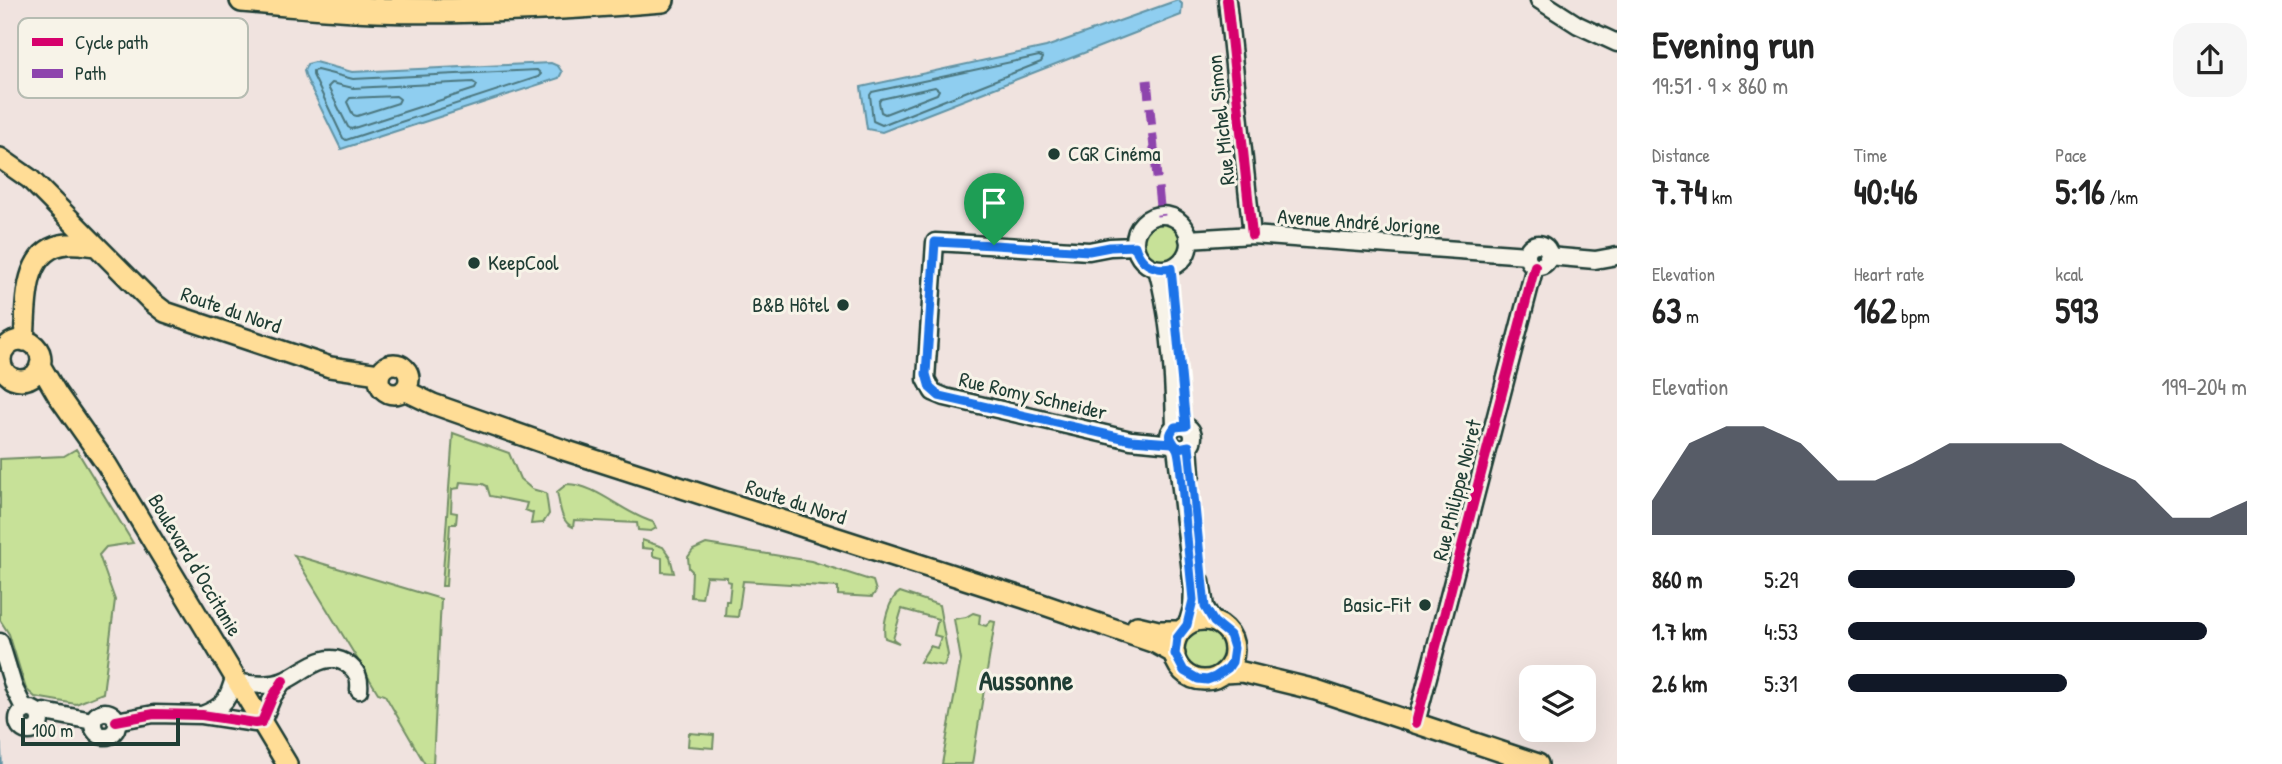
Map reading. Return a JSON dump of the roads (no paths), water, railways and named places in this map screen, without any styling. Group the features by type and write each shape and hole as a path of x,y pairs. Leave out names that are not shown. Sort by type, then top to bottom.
{"highway":[{"path":"242,0 433,11 539,9 662,0"}],"main road":[{"name":"Route du Nord","path":"0,158 30,178 152,302 174,316 340,370 379,374 382,369 394,363 405,368 406,386"},
{"path":"7,346 34,264 47,250 65,244 95,246"},
{"name":"Boulevard d'Occitanie","path":"34,345 38,350 35,372 23,380 10,377 2,368 7,346 34,345"},
{"name":"Boulevard d'Occitanie","path":"35,372 57,394 107,465 288,764"},
{"name":"Route du Nord","path":"406,386 1150,630 1184,628"},
{"name":"Route du Nord","path":"406,386 433,404 565,450 1024,598 1155,643 1175,654"},
{"path":"1316,690 1242,672 1223,673 1207,680 1189,676 1179,665 1175,646 1184,628 1200,620 1214,622 1226,629 1234,648 1250,663 1316,690 1538,764"},
{"path":"1223,673 1232,662 1234,648"}],"street":[{"name":"Rue Michel Simon","path":"1227,0 1252,235"},
{"path":"1539,0 1578,25 1617,43"},
{"path":"1164,215 1178,221 1188,239 1186,253 1177,264 1164,268 1142,261 1135,246 1139,227 1156,216 1164,215"},
{"name":"Avenue André Jorigne","path":"1188,239 1252,235 1537,259 1595,260 1617,256"},
{"name":"Rue Romy Schneider","path":"1135,246 1089,251 935,242 926,379 930,388 939,396 1142,441 1178,437"},
{"name":"Rue Philippe Noiret","path":"1416,723 1537,259"},
{"path":"1164,268 1161,285 1193,589 1192,608 1184,628"},
{"path":"1178,437 1203,598 1214,622"},
{"path":"0,642 14,688 32,713 44,712 93,721 94,730 106,736 114,731 116,721 154,714 202,715 262,722 283,681"},
{"path":"202,715 225,703 237,679 267,685 283,681 313,663 333,659 345,662 356,671 360,680 359,690"}],"water":[{"path":"1178,0 1182,4 1181,15 882,132 867,129 861,87 1046,47"},
{"path":"315,62 352,72 551,63 558,66 562,72 559,78 341,149 306,78 304,71 307,64"}],"waterway":[{"path":"0,744 1,764"}],"place":[{"name":"CGR Cinéma","path":"1054,154"},
{"name":"KeepCool","path":"474,263"},
{"name":"B&B Hôtel","path":"843,305"},
{"name":"Basic-Fit","path":"1425,605"}],"district":[{"name":"Aussonne","path":"1026,680"}]}
